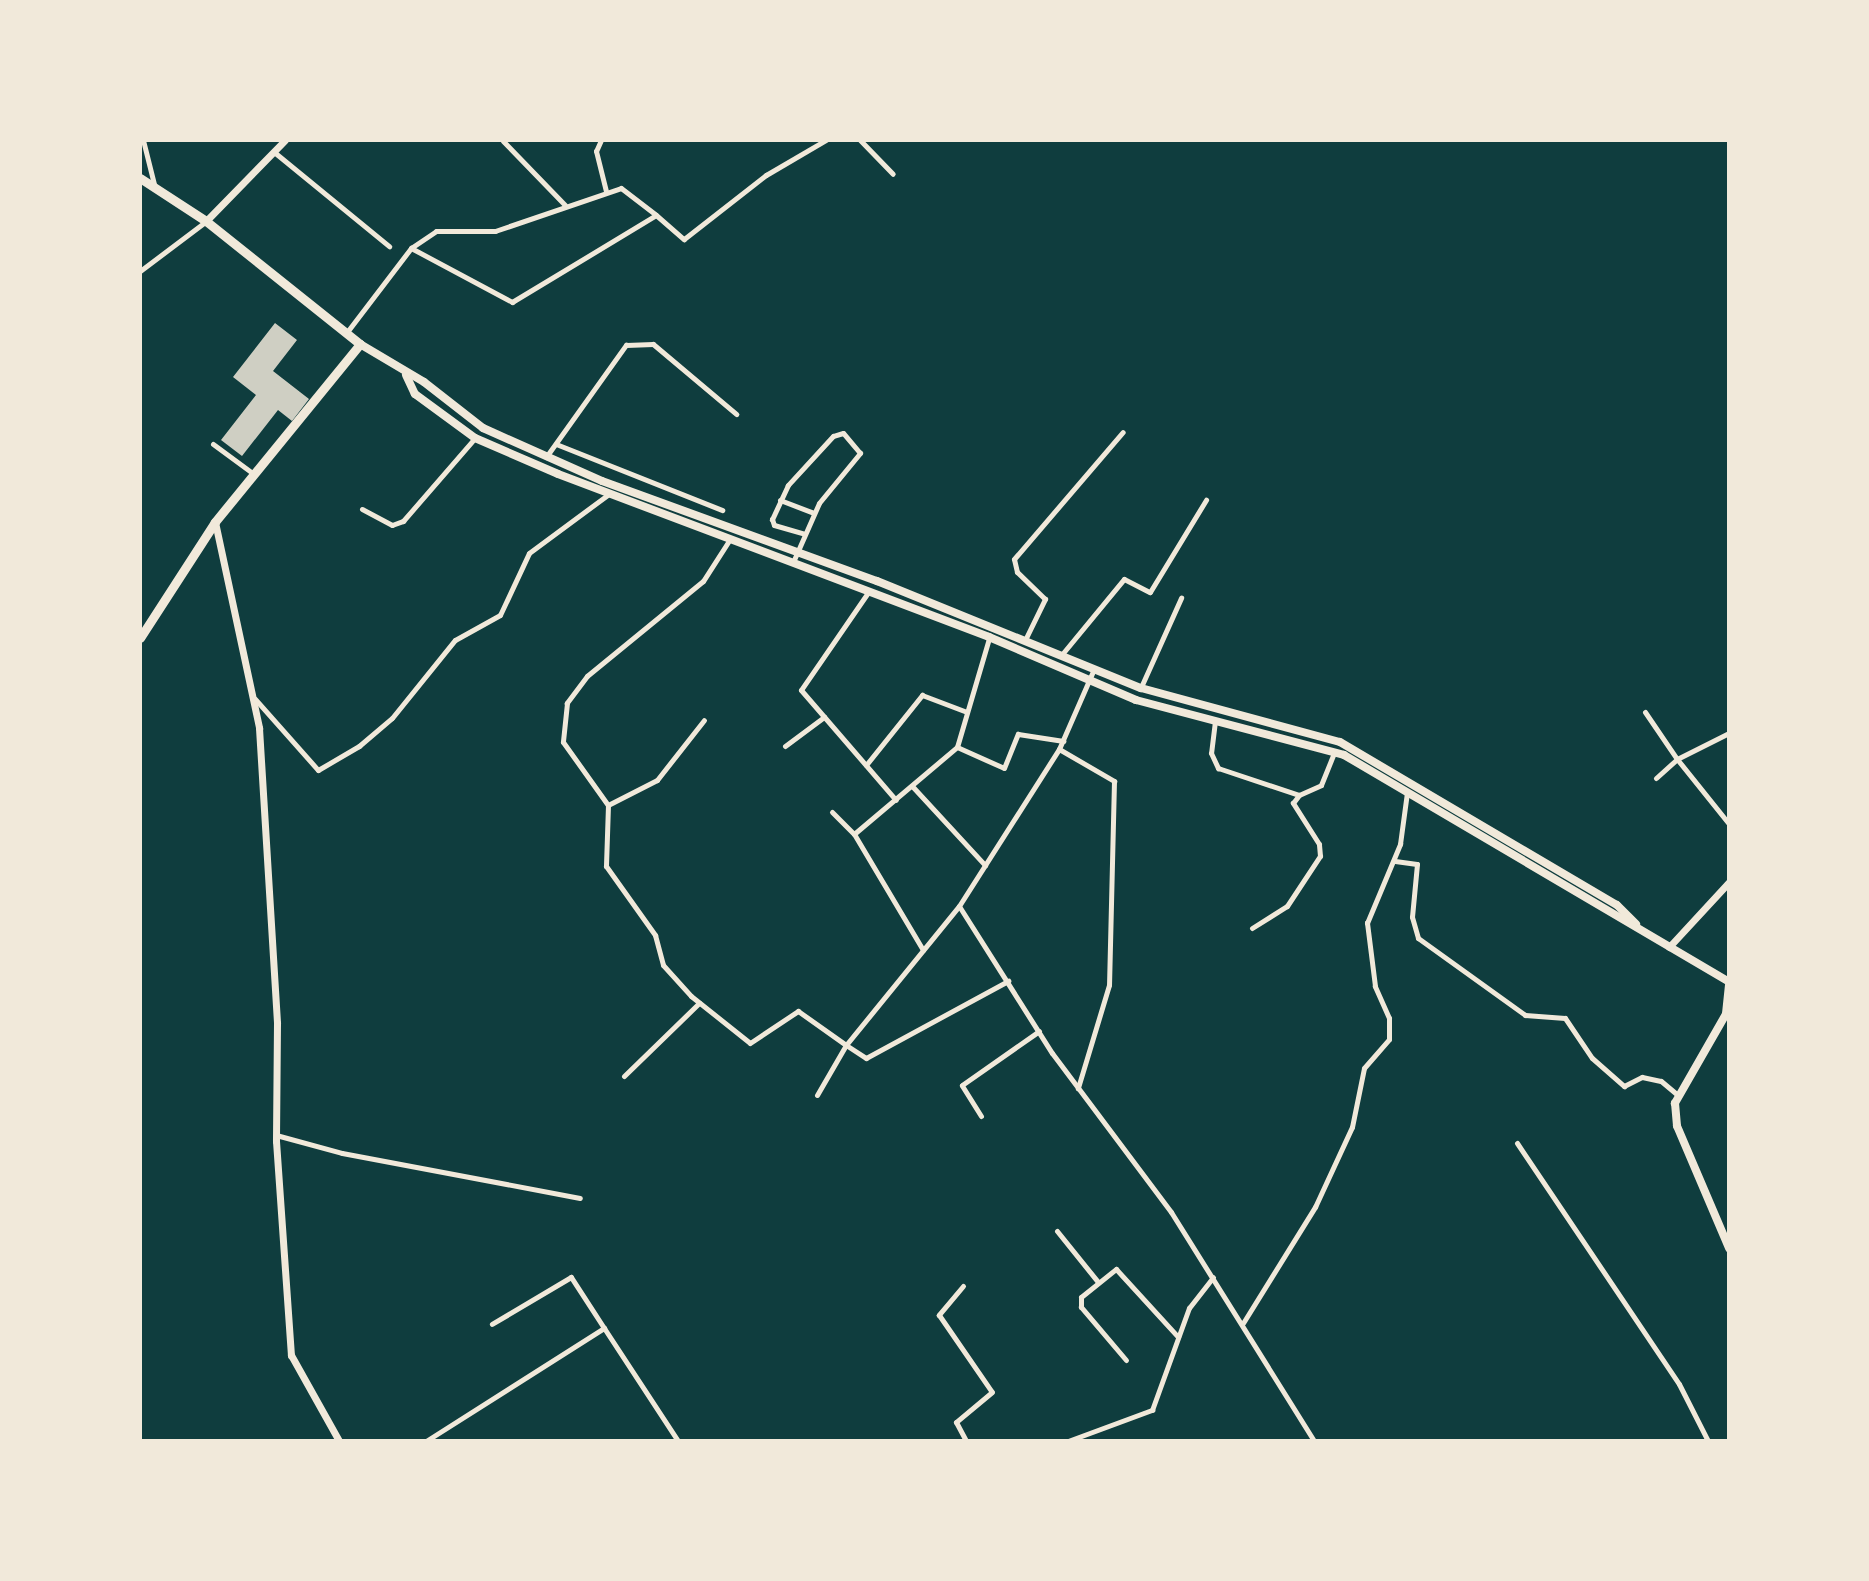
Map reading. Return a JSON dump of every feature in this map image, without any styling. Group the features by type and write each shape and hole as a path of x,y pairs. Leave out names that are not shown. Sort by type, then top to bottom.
{"main road":[{"path":"140,178 154,184 206,221 360,344 406,375 424,382 483,428 611,489 797,552 1063,653 1141,688 1340,742 1617,905 1639,928"},
{"path":"140,638 215,522 360,344"},
{"path":"406,375 415,394 475,438 989,637 1136,700 1335,751 1408,791 1610,916 1639,928 1728,984 1726,1014 1679,1096 1677,1126 1729,1248"},
{"path":"1473,831 1479,822"}],"street":[{"path":"143,140 154,184"},
{"path":"140,271 206,221 285,140"},
{"path":"601,140 596,151 606,191"},
{"path":"346,333 411,248 436,231 495,231 621,188 684,239 766,175 826,140"},
{"path":"860,140 893,174"},
{"path":"503,141 565,205"},
{"path":"274,152 389,246"},
{"path":"411,248 512,302 656,215"},
{"path":"546,458 626,345 653,344 736,414"},
{"path":"1025,640 1045,599 1017,572 1014,559 1123,432"},
{"path":"765,540 780,500 833,436 843,433 860,453 814,513 793,562"},
{"path":"362,509 392,525 403,521 475,438"},
{"path":"213,444 256,475"},
{"path":"556,444 722,510"},
{"path":"255,699 318,770 332,762 392,718 455,640 500,615 529,553 611,489"},
{"path":"780,500 814,513"},
{"path":"1063,653 1124,579 1150,592 1206,500"},
{"path":"215,522 255,699 277,1023 276,1135 291,1355 339,1441"},
{"path":"772,522 805,534"},
{"path":"731,539 703,581 587,676 567,703 563,742 608,805 606,866 655,935 663,965 699,1003 750,1043 798,1011 866,1058 1008,981"},
{"path":"870,591 801,690 896,800"},
{"path":"1141,688 1181,598"},
{"path":"854,834 957,747 989,637"},
{"path":"817,1095 846,1045 959,906 1059,749 1094,668"},
{"path":"866,765 922,695 967,712"},
{"path":"1645,712 1677,759 1729,824"},
{"path":"785,746 824,717"},
{"path":"1215,719 1211,753 1218,768 1299,795"},
{"path":"608,805 657,780 704,720"},
{"path":"1656,778 1677,759 1729,733"},
{"path":"957,747 1004,768 1018,734 1063,741"},
{"path":"1059,749 1114,781 1109,985 1078,1088"},
{"path":"1252,928 1287,906 1320,856 1319,844 1293,803 1299,795 1321,785 1335,751"},
{"path":"912,786 985,865"},
{"path":"1243,1323 1315,1207 1352,1127 1364,1068 1389,1039 1389,1018 1377,994 1368,950 1367,923 1395,861 1408,791"},
{"path":"832,812 854,834 923,950"},
{"path":"1395,861 1417,864 1412,917 1418,938 1525,1015 1565,1018 1592,1058 1624,1086 1642,1077 1661,1081 1679,1096"},
{"path":"1669,947 1729,882"},
{"path":"959,906 1078,1088 1213,1277 1314,1441"},
{"path":"624,1076 699,1003"},
{"path":"981,1116 962,1085 1039,1031"},
{"path":"276,1135 342,1153 580,1198"},
{"path":"1517,1143 1679,1384 1708,1441"},
{"path":"1057,1231 1098,1282"},
{"path":"1126,1360 1081,1307 1081,1297 1116,1269 1178,1337"},
{"path":"492,1324 571,1277 678,1441"},
{"path":"1068,1441 1152,1410 1189,1308 1213,1277"},
{"path":"963,1286 939,1315 992,1392 956,1422 966,1441"},
{"path":"426,1441 604,1328"}],"building":[{"path":"275,323 297,340 273,371 309,399 292,421 278,410 242,456 221,440 256,395 233,377"}]}
